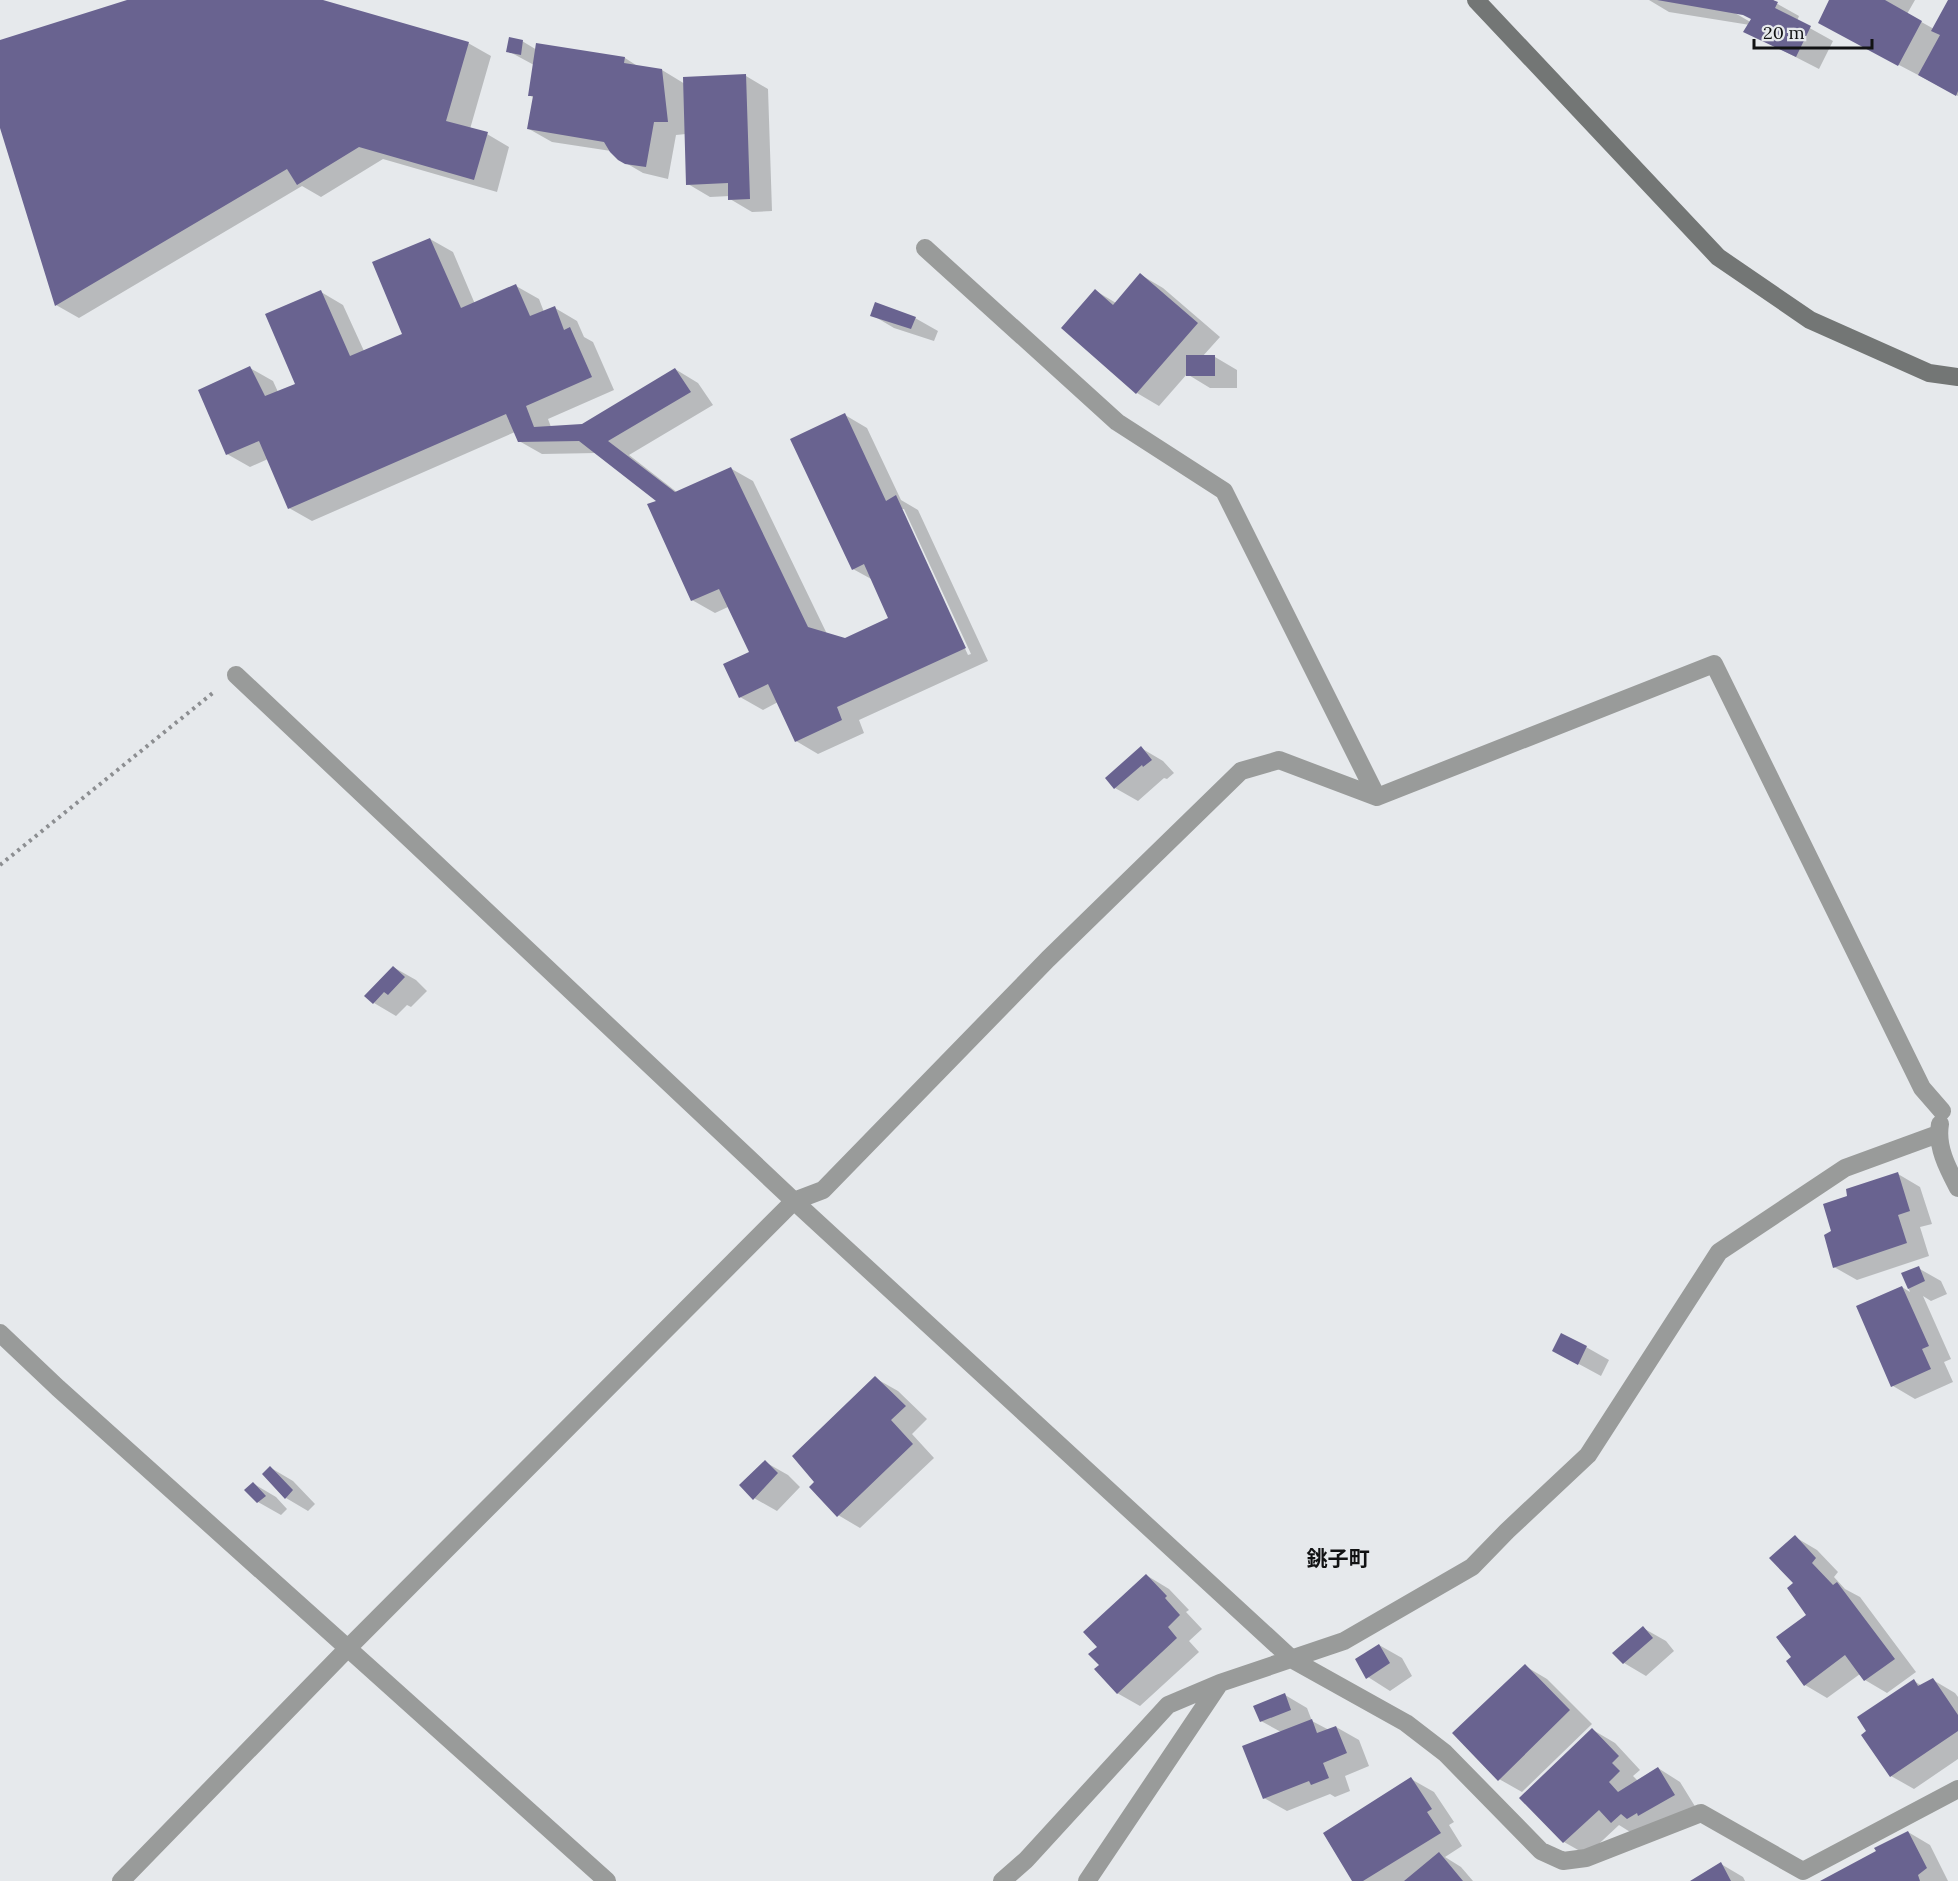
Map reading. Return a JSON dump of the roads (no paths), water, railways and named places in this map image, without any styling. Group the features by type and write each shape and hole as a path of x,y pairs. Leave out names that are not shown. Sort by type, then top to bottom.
{"street":[{"path":"1476,0 1718,257 1810,320 1929,373 1958,377"},
{"path":"925,249 1117,422 1224,491 1377,797"},
{"path":"121,1881 348,1648 794,1201 823,1190 1048,959 1241,771 1279,760 1377,797 1714,664 1922,1088 1950,1108 1938,1134 1946,1164 1958,1188"},
{"path":"236,675 794,1201 1293,1660 1406,1723 1445,1753 1541,1851 1563,1861 1586,1858 1701,1813 1804,1876 1958,1789"},
{"path":"1002,1881 1026,1860 1168,1705 1220,1683 1344,1641 1472,1567 1588,1455 1719,1252 1845,1168 1938,1134"},
{"path":"0,1333 58,1388 607,1881"},
{"path":"1087,1881 1220,1683"}],"district":[{"name":"銚子町","path":"1338,1558"}]}
